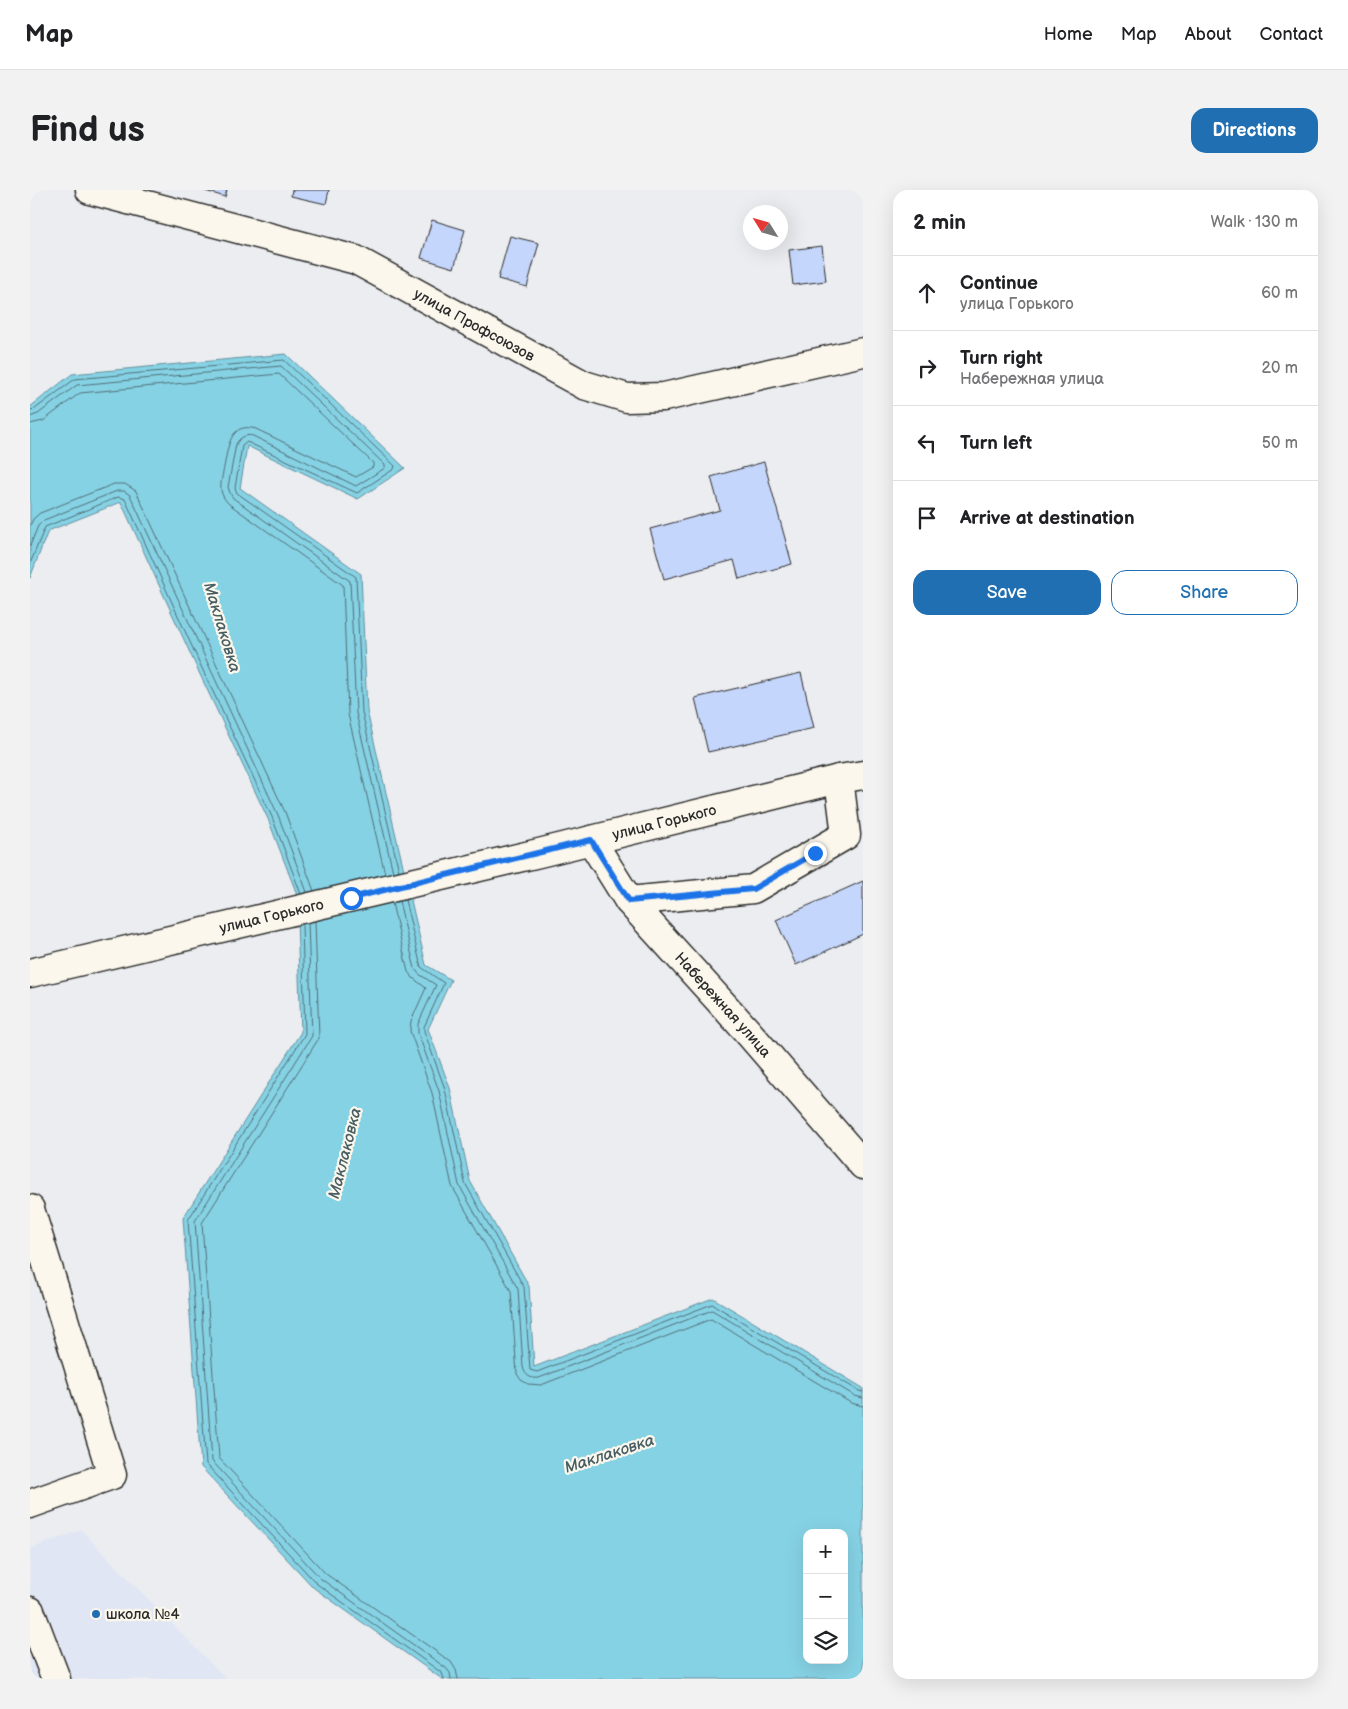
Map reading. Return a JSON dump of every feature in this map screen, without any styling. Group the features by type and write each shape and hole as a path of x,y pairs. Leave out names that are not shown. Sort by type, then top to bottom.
{"street":[{"name":"улица Профсоюзов","path":"90,190 356,260 584,385 626,398 664,397 863,352"},
{"path":"851,777 863,818"},
{"path":"629,901 753,889 846,835 851,777"},
{"name":"улица Горького","path":"30,973 851,777"},
{"name":"Набережная улица","path":"591,840 629,901 863,1165"},
{"path":"30,1209 39,1267 112,1475 30,1504"},
{"path":"30,1611 56,1679"}],"shaded area":[{"name":"школа №4","path":"81,1530 226,1679 30,1679 30,1549"}],"water":[{"name":"Маклаковка","path":"286,354 405,468 358,499 247,446 240,488 361,574 367,711 426,965 451,980 428,1029 450,1088 470,1181 529,1286 534,1367 713,1298 863,1388 863,1679 442,1679 314,1588 201,1467 183,1218 301,1032 296,892 268,819 121,502 48,531 30,578 30,407 72,374"}],"building":[{"path":"202,190 227,190 225,197"},
{"path":"292,190 329,190 326,204 291,196"},
{"path":"432,220 465,230 454,268 421,258"},
{"path":"510,236 539,243 527,287 498,279"},
{"path":"822,246 826,281 793,285 789,250"},
{"path":"764,462 792,564 739,579 734,560 664,579 650,529 720,510 711,477"},
{"path":"801,673 814,728 708,752 695,698"},
{"path":"863,881 863,934 796,965 776,920"}],"place":[{"name":"школа №4","path":"96,1614"}],"route":[{"path":"351,898 591,840 629,901 753,889 815,853"}]}
